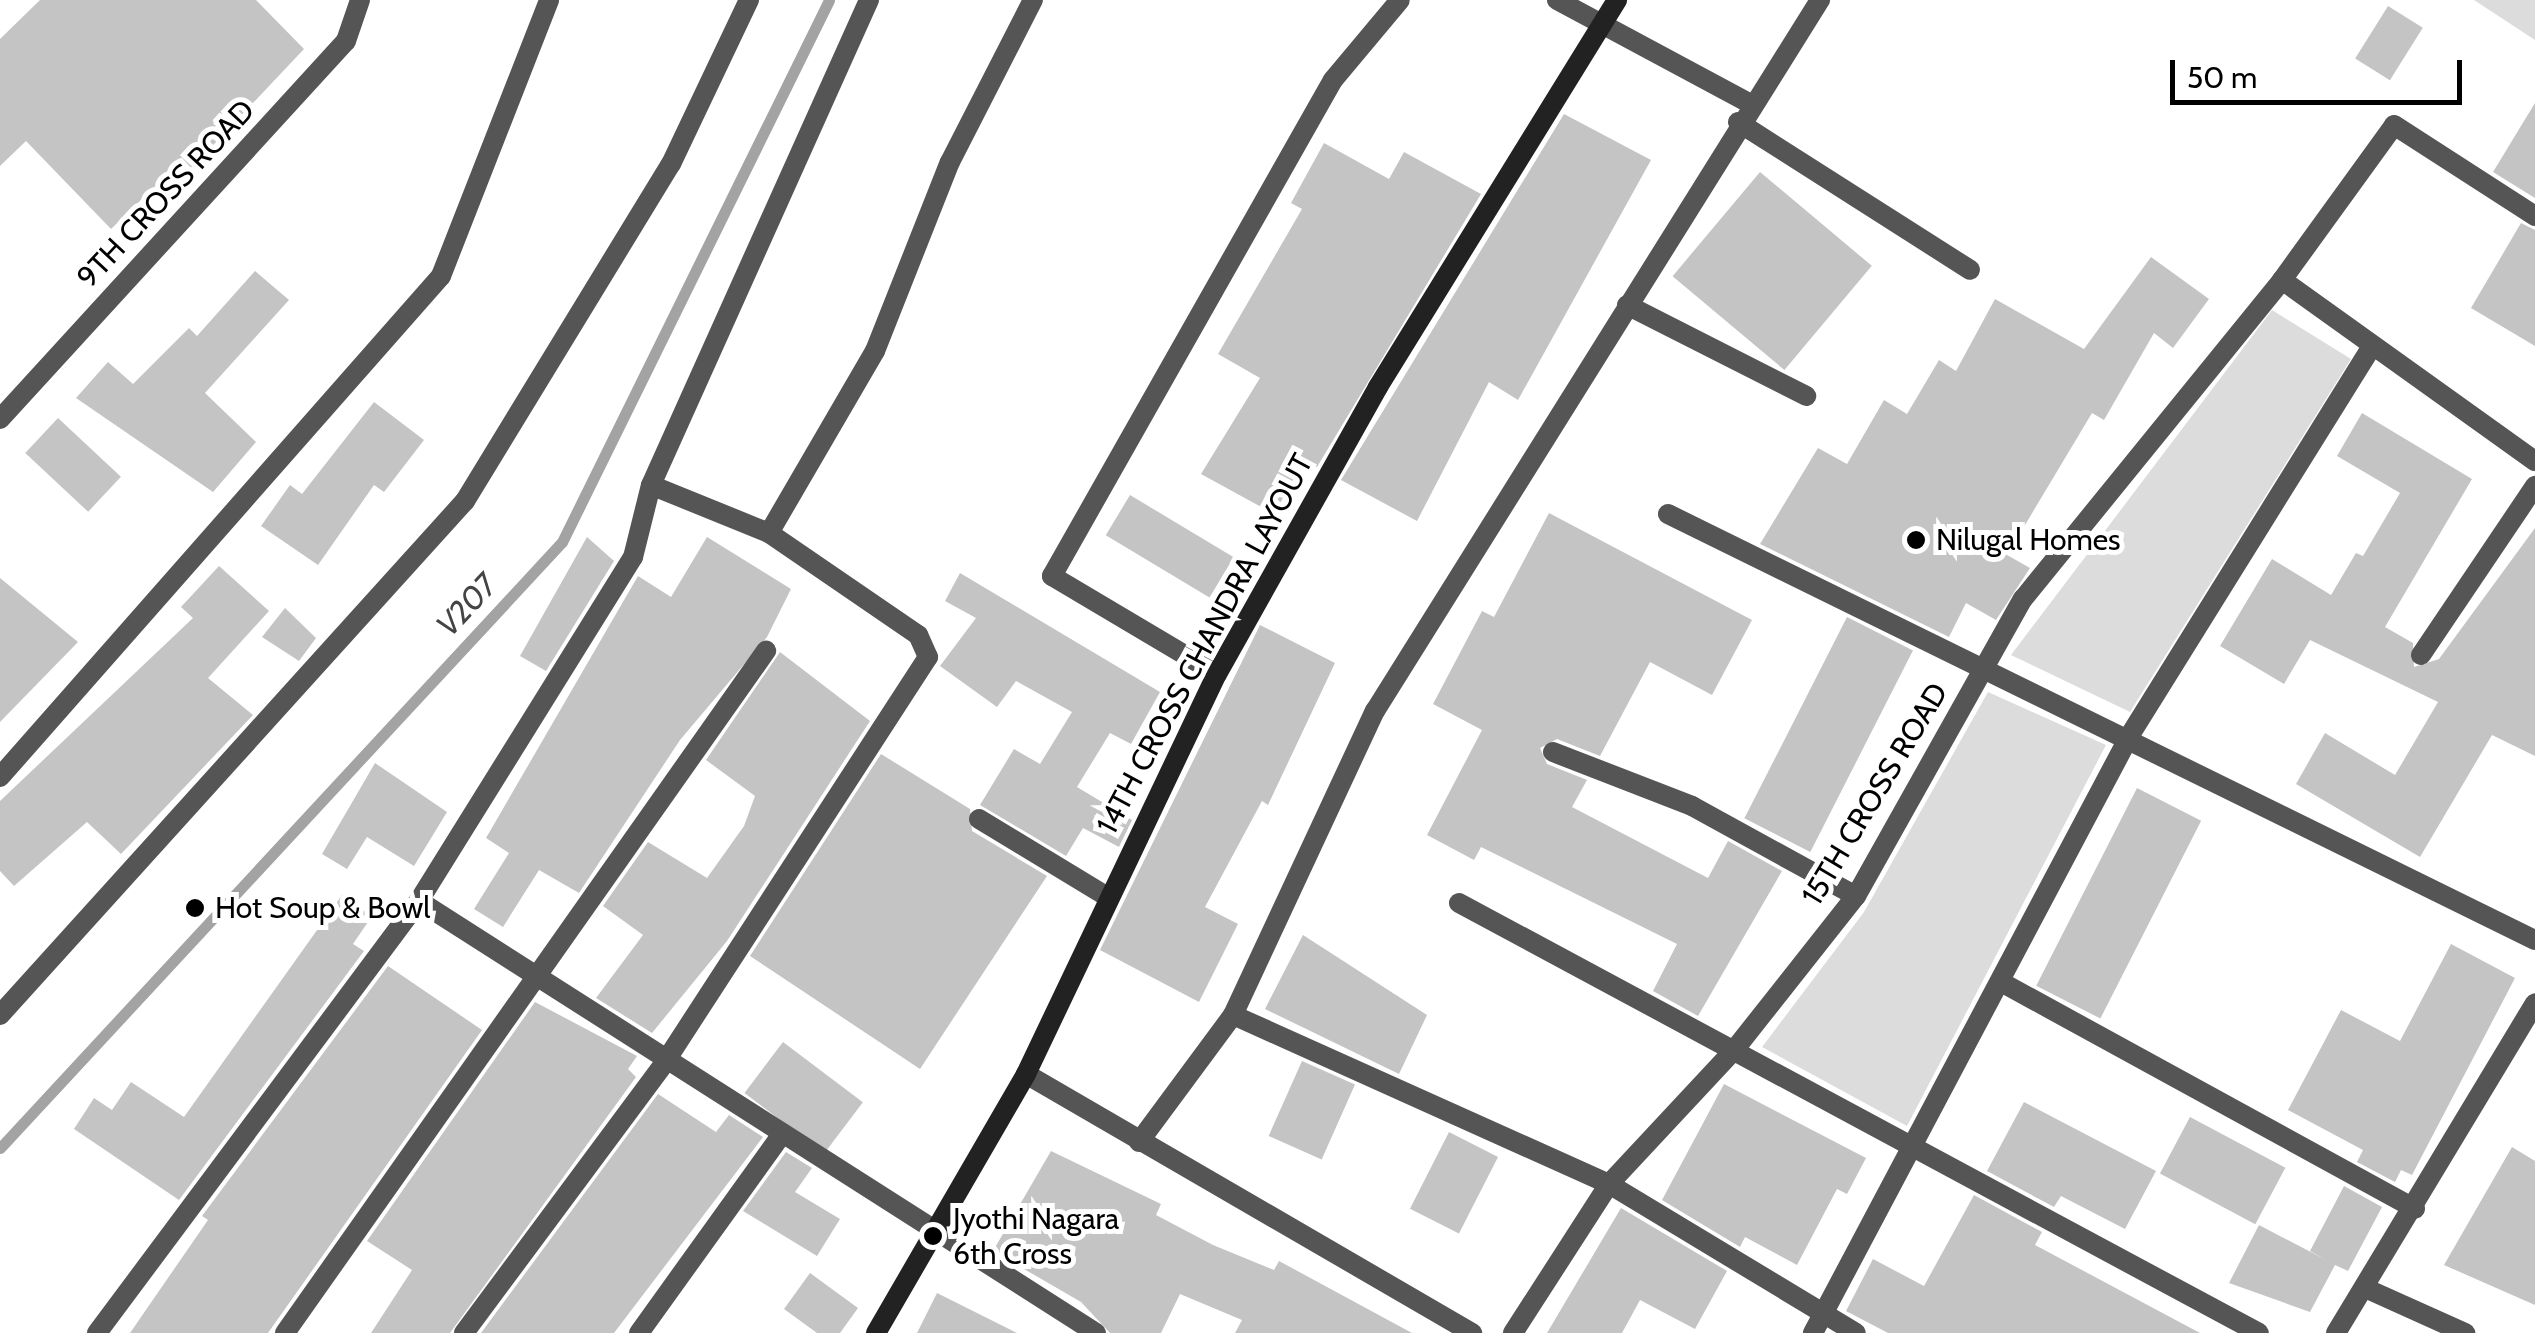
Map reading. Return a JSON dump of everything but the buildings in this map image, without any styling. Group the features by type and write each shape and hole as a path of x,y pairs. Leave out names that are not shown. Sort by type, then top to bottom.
{"main road":[{"name":"14TH CROSS CHANDRA LAYOUT","path":"876,1333 1026,1074 1106,896 1217,674 1378,387 1617,0"}],"street":[{"name":"9TH CROSS ROAD","path":"0,419 346,41 360,0"},
{"path":"0,777 440,276 549,0"},
{"path":"0,1015 465,501 671,164 749,0"},
{"path":"97,1333 419,901 634,556 651,485 869,0"},
{"path":"769,533 875,351 950,162 1033,0"},
{"path":"1217,674 1052,576 1333,80 1400,0"},
{"path":"1557,0 1745,113 1970,270"},
{"path":"1139,1142 1233,1015 1375,711 1745,113 1820,0"},
{"name":"15TH CROSS ROAD","path":"1513,1333 1609,1184 1736,1049 1856,896 2023,599 2282,280 2394,125 2535,216"},
{"path":"2282,280 2370,348 2535,460"},
{"path":"1626,305 1806,396"},
{"path":"1813,1333 2130,735 2370,348"},
{"path":"464,1333 665,1062 928,657 918,634 769,533 651,485"},
{"path":"2420,655 2535,486"},
{"path":"1668,514 1983,672 2130,735 2535,940"},
{"path":"285,1333 766,651"},
{"path":"1553,752 1692,806 1856,896"},
{"path":"978,819 1106,896"},
{"path":"419,901 540,975 779,1138 1096,1333"},
{"path":"1458,903 1736,1049 1912,1152 2259,1333"},
{"path":"2001,982 2415,1209"},
{"path":"2336,1333 2415,1209 2535,1003"},
{"path":"1233,1015 1609,1184 1856,1333"},
{"path":"1026,1074 1472,1333"},
{"path":"639,1333 779,1138"},
{"path":"2365,1288 2465,1333"}],"shaded area":[{"path":"2474,0 2535,0 2535,40"},
{"path":"2272,310 2351,359 2130,712 2011,655"},
{"path":"1988,692 2106,745 1907,1126 1762,1047 1864,912"}],"waterway":[{"name":"V207","path":"0,1148 562,542 829,0"}],"place":[{"name":"Nilugal Homes","path":"1916,540"},
{"name":"Hot Soup & Bowl","path":"195,908"},
{"name":"Jyothi Nagara 6th Cross","path":"933,1236"}]}
